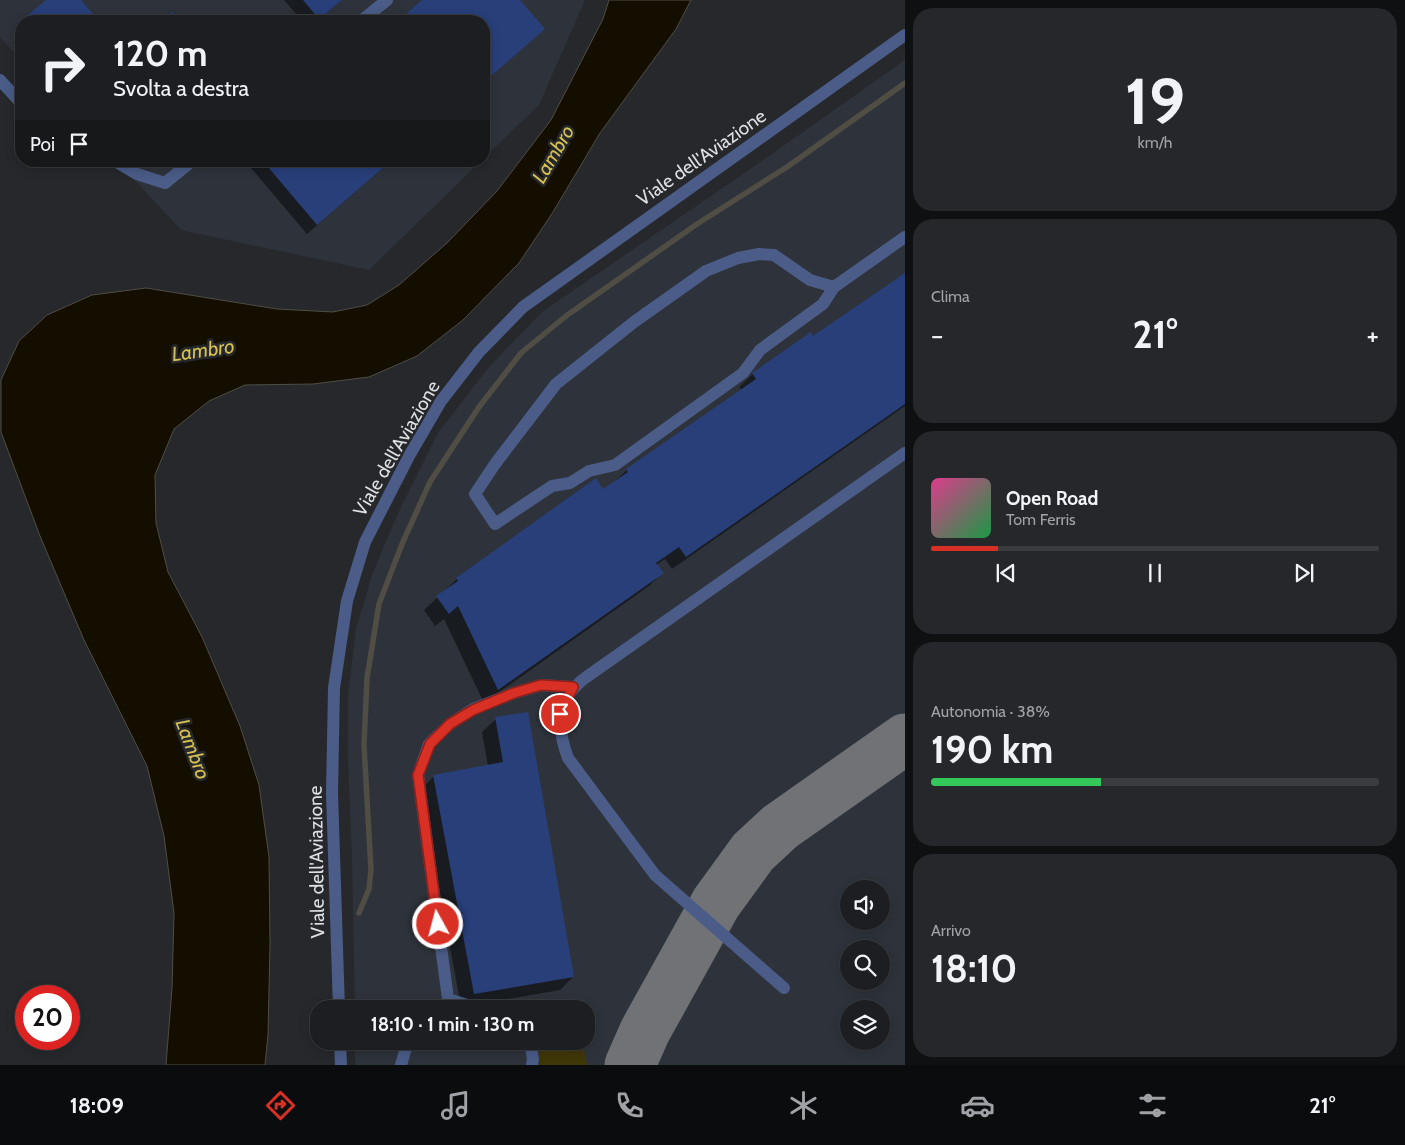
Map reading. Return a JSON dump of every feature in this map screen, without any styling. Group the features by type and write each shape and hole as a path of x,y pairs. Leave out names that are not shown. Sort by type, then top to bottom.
{"street":[{"path":"368,15 387,0"},
{"name":"Viale dell'Aviazione","path":"339,1000 332,793 334,688 348,601 365,542 409,456 441,401 479,352 523,307 905,35"},
{"path":"0,80 15,96"},
{"path":"125,167 137,174 165,183 185,167"},
{"path":"834,287 810,280 774,255 759,254 738,258 706,271 634,322 556,384 495,464 475,494 495,524 552,486 570,482 589,471 615,465 743,373 760,350 823,304 834,287 905,237"},
{"path":"784,988 654,875 568,758 562,744 560,714 573,687 905,454"},
{"path":"451,1000 448,999 418,775 430,744 450,724 473,710 514,693 541,685 573,687"},
{"path":"340,1050 340,1065"},
{"path":"401,1065 405,1050"},
{"path":"532,1050 532,1065"}],"shaded area":[{"path":"0,0 585,0 539,105 490,152 490,15 15,15 15,53 0,37"},
{"path":"905,60 905,1065 355,1065 355,1050 595,1050 595,1000 355,1000 348,696 356,629 372,575 398,513 438,433 489,367 542,312"},
{"path":"123,167 475,167 369,270 181,230"},
{"path":"539,1050 584,1050 587,1065 540,1065"}],"water":[{"name":"Lambro","path":"609,0 691,0 676,29 600,133 553,212 519,263 463,320 417,356 369,377 313,384 245,385 209,401 174,429 155,475 156,523 168,572 202,637 240,726 259,785 269,857 270,943 268,1035 265,1065 166,1065 172,988 174,913 164,836 147,766 84,640 40,536 1,432 1,380 19,341 47,315 92,295 146,288 277,309 333,312 367,305 399,285 447,243 497,191 551,120 603,19"}],"building":[{"path":"46,0 81,0 94,15 28,15"},
{"path":"303,0 342,0 324,15 316,15"},
{"path":"422,0 520,0 545,29 490,77 490,15 405,15"},
{"path":"268,167 384,167 317,225"},
{"path":"905,273 905,404 686,557 679,547 656,563 664,573 498,690 458,606 449,614 436,596 458,581 456,578 596,478 603,489 628,472 626,469 756,379 752,373 811,332 813,336"},
{"path":"528,712 574,977 474,994 433,775 503,762 495,717"}],"waterway":[{"path":"359,913 369,889 371,870 364,745 367,678 379,604 402,544 430,482 479,407 521,353 566,316 697,224 787,167 905,83"}],"taxiway":[{"path":"630,1065 645,1031 716,903 753,852 780,827 905,739"}],"route":[{"path":"438,924 418,775 430,744 450,724 473,710 514,693 541,685 573,687 560,714"}]}
